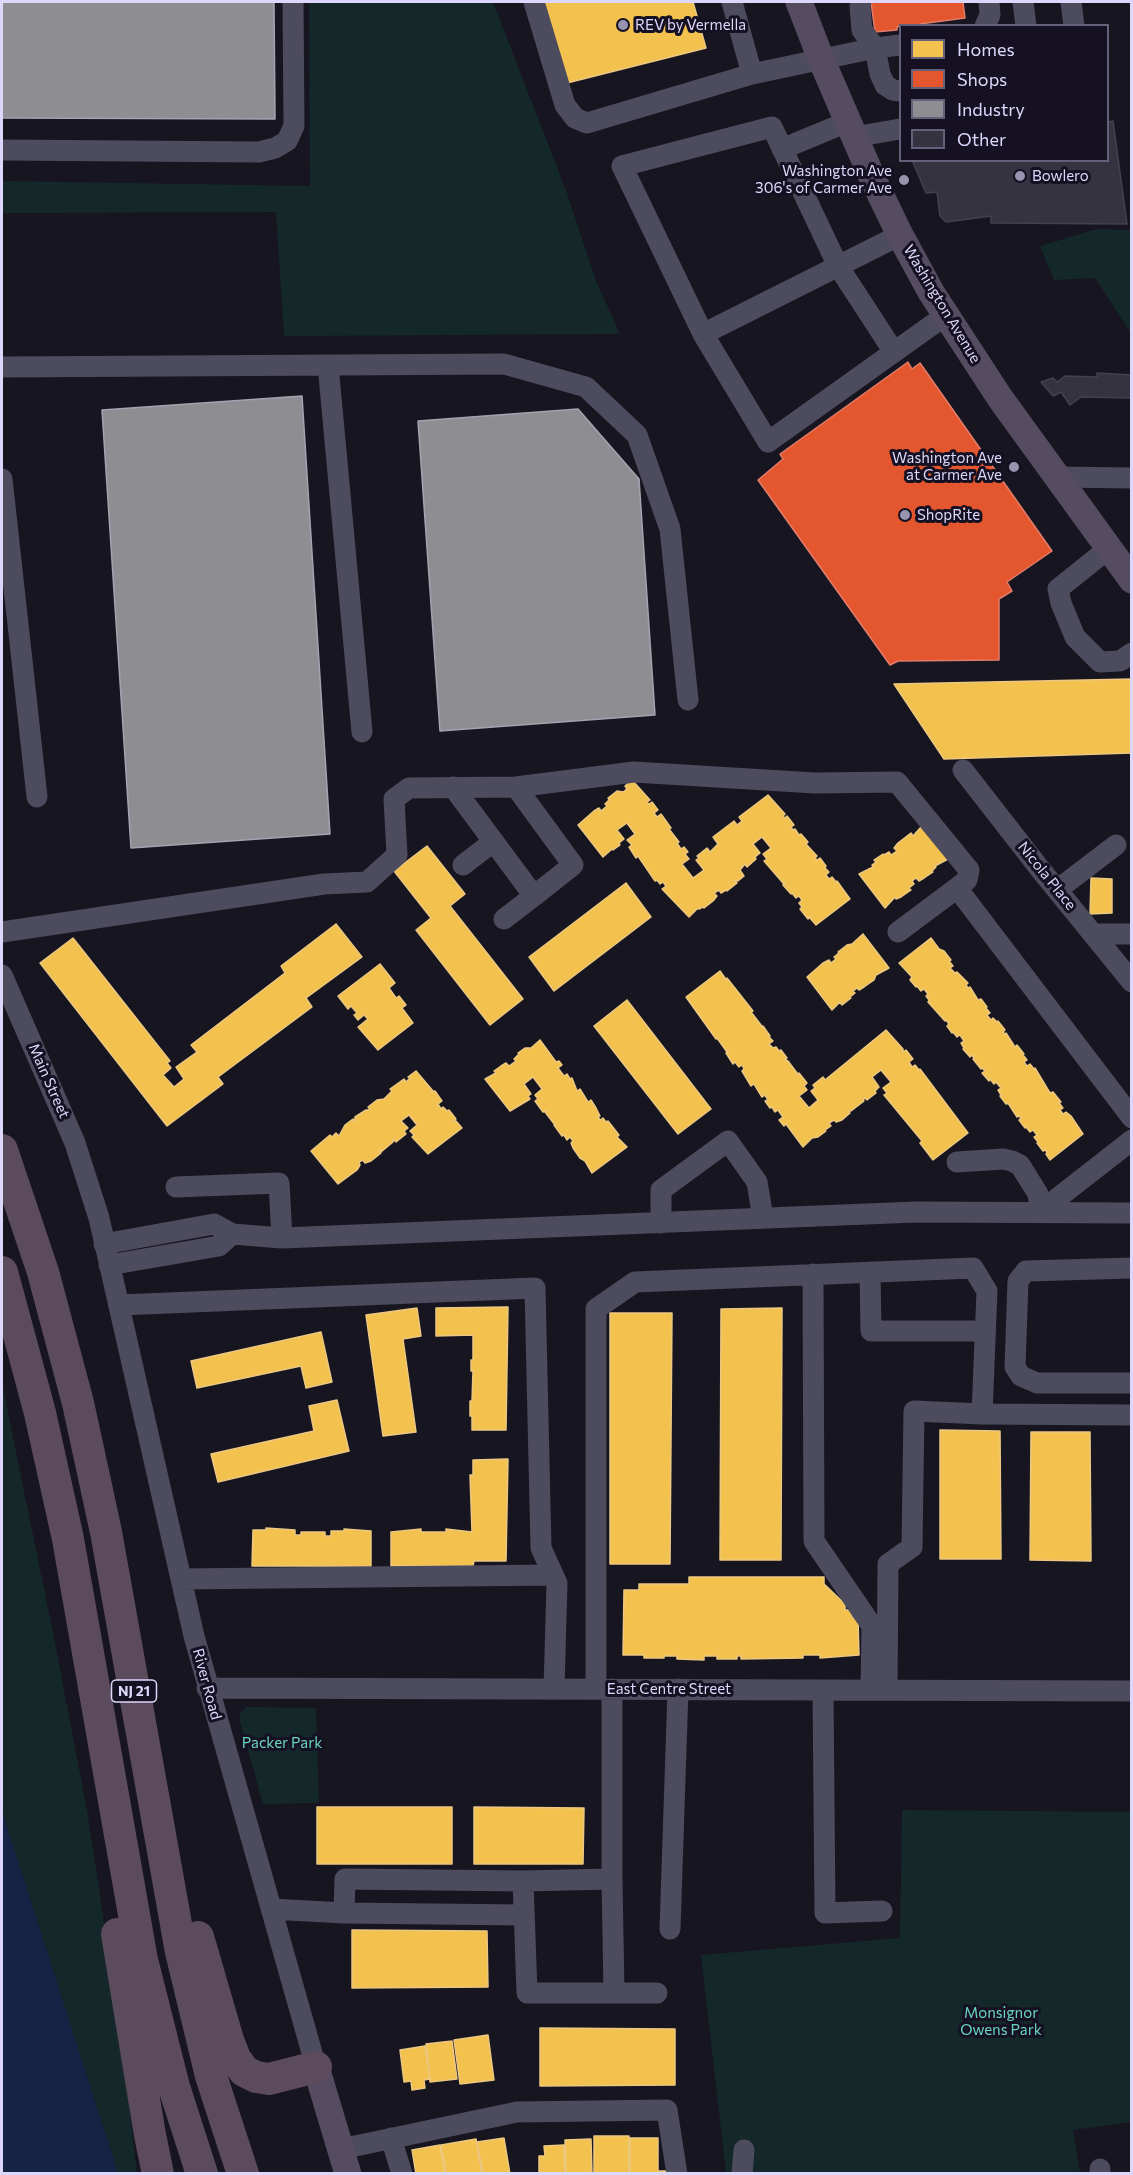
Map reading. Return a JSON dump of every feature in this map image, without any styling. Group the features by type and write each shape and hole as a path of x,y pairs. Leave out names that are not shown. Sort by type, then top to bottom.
{"highway":[{"name":"NJ 21","path":"2,1150 39,1262 64,1348 93,1466 181,1952 211,2076 243,2174"},
{"name":"NJ 21","path":"2,1272 37,1402 59,1496 131,1905 157,2024 174,2087 202,2174"},
{"path":"118,1597 192,1914 217,2005 235,2058 244,2071 256,2078 269,2079 316,2067"},
{"path":"116,1818 106,1868 158,2174"}],"main road":[{"name":"Washington Avenue","path":"800,2 850,129 900,235 946,315 1056,477 1131,580"},
{"name":"River Road","path":"316,2067 345,2161"}],"street":[{"path":"2,150 259,152 275,148 287,141 294,126 293,2"},
{"path":"534,2 565,105 575,118 587,123 752,74 875,48 899,45"},
{"path":"732,2 752,74"},
{"path":"861,2 862,30 875,48 880,74 885,84 893,90 899,91"},
{"path":"986,24 990,15 989,2"},
{"path":"1023,2 1026,24"},
{"path":"1071,2 1074,24"},
{"path":"894,352 838,266 772,128 622,166 703,334 768,442 946,315"},
{"path":"782,149 850,129 899,129"},
{"path":"703,334 900,235"},
{"path":"2,366 504,364 586,387 637,435 670,529 688,700"},
{"path":"328,365 362,732"},
{"path":"1056,477 1131,478"},
{"path":"2,478 37,797"},
{"path":"1108,549 1058,589 1061,603 1075,637 1100,662 1120,661 1131,653"},
{"name":"Nicola Place","path":"963,770 1131,981"},
{"path":"2,932 324,884 368,882 397,855 394,800 409,788 516,787 634,772 815,783 897,782 969,870 967,880 898,932"},
{"path":"453,787 534,896"},
{"path":"504,919 573,865 516,787"},
{"path":"463,865 493,842"},
{"path":"1057,890 1116,845"},
{"path":"957,888 1131,1118"},
{"path":"1094,934 1131,934"},
{"name":"Main Street","path":"2,975 57,1097 91,1189"},
{"path":"1041,1211 1131,1140"},
{"path":"661,1223 661,1190 728,1141 758,1182 763,1218"},
{"path":"957,1162 1004,1160 1020,1165 1038,1194 1041,1211"},
{"path":"176,1187 279,1184 282,1238"},
{"name":"River Road","path":"91,1189 120,1305 207,1688 316,2067"},
{"path":"106,1255 214,1224 232,1234 282,1238 915,1212 1131,1213"},
{"path":"614,1993 604,1689 596,1309 635,1282 973,1268 987,1291 982,1414"},
{"path":"1131,1268 1026,1271 1018,1281 1015,1367 1021,1376 1037,1383 1131,1383"},
{"path":"870,1272 872,1330 985,1331"},
{"path":"813,1274 814,1541 872,1626 879,1690"},
{"path":"120,1305 535,1288 541,1548 557,1583 554,1689"},
{"path":"1062,1415 1063,1384"},
{"path":"879,1690 888,1564 912,1547 914,1411 1131,1415"},
{"path":"181,1579 554,1575"},
{"name":"East Centre Street","path":"207,1688 1131,1691"},
{"path":"670,1929 678,1689"},
{"path":"823,1690 825,1913 882,1911"},
{"path":"344,1913 345,1879 523,1881 612,1879"},
{"path":"523,1881 527,1993 657,1993"},
{"path":"271,1909 344,1913 524,1915"},
{"path":"345,2161 391,2138 517,2112 668,2110 677,2174"},
{"path":"391,2138 402,2174"},
{"path":"742,2174 744,2150"}],"green space":[{"path":"309,2 493,2 567,193 596,281 620,334 284,336 276,212 2,213 2,181 310,186"},
{"path":"1097,229 1131,230 1131,333 1095,278 1054,280 1040,246"},
{"path":"2,1383 88,1816 120,2028 137,2173 118,2173 2,1811"},
{"name":"Packer Park","path":"246,1707 316,1708 319,1803 263,1804 240,1721 240,1714"},
{"name":"Monsignor Owens Park","path":"902,1810 1131,1812 1131,2122 1073,2130 1080,2173 726,2173 701,1955 900,1938"}],"water":[{"path":"2,1811 118,2173 2,2173"}],"building: Homes":[{"name":"REV by Vermella","path":"540,2 693,2 706,48 563,84"},
{"path":"1132,679 1132,753 944,759 894,684"},
{"path":"632,780 650,800 647,802 649,804 652,802 658,810 654,813 657,817 661,814 671,828 669,829 679,842 677,843 681,849 684,847 688,852 685,854 689,859 682,864 693,878 704,870 696,860 699,858 697,856 707,848 710,852 718,844 713,837 734,821 737,825 742,821 739,817 768,795 785,814 783,816 785,818 787,816 794,825 791,827 793,830 795,829 808,842 806,844 817,856 815,858 817,860 820,858 826,866 829,872 826,875 829,879 832,877 837,881 850,899 816,925 810,918 811,916 808,919 800,909 802,907 799,903 802,900 799,896 796,898 791,894 783,885 785,882 783,883 764,861 767,859 763,854 771,848 762,837 753,844 760,853 755,857 756,859 747,867 745,864 740,870 744,876 738,881 734,880 737,883 727,891 721,893 719,890 714,893 717,896 713,901 704,908 698,908 689,917 662,889 666,886 663,882 660,884 657,880 655,881 638,856 636,858 629,847 632,845 627,840 635,834 627,823 617,830 624,839 619,843 620,845 603,857 578,825 594,811 599,808 601,811 607,806 605,804 608,798 617,791 623,792 627,789 625,786"},
{"path":"922,826 948,859 935,866 933,872 924,878 919,881 916,878 912,881 914,884 909,888 911,890 901,897 896,899 895,897 885,908 859,874 873,867 872,865 876,862 874,860 883,854 889,852 891,855 897,851 894,848 898,843 911,833 913,836"},
{"path":"427,846 465,894 450,906 523,999 490,1025 416,930 431,918 394,871"},
{"path":"1091,878 1112,879 1112,913 1090,914"},
{"path":"626,883 651,917 554,991 529,957"},
{"path":"336,924 362,957 306,998 312,1007 218,1077 223,1084 167,1126 40,963 73,938 170,1061 167,1063 171,1068 163,1075 174,1087 184,1079 176,1067 197,1052 191,1045 285,973 281,966"},
{"path":"863,934 889,968 876,975 874,980 864,987 859,990 857,988 853,991 855,993 851,998 842,1005 840,1002 832,1010 807,977 823,963 829,960 831,963 836,959 834,957 838,952"},
{"path":"931,938 951,960 949,961 953,966 950,968 968,983 966,985 968,988 970,987 978,1000 981,999 987,1007 990,1013 987,1015 991,1020 993,1018 998,1021 1005,1030 1003,1032 1024,1054 1027,1060 1024,1062 1027,1066 1030,1064 1035,1068 1050,1093 1053,1092 1061,1102 1059,1103 1063,1108 1060,1110 1063,1114 1066,1112 1071,1116 1083,1134 1050,1160 1047,1152 1043,1151 1037,1143 1034,1137 1037,1135 1033,1130 1030,1132 1025,1128 1019,1120 1021,1118 1017,1117 1008,1103 1006,1104 1000,1096 998,1090 1001,1088 996,1082 994,1084 990,1079 989,1081 982,1073 985,1071 981,1069 972,1055 970,1057 963,1049 961,1043 964,1041 960,1035 957,1037 952,1033 946,1020 928,1002 926,996 928,994 924,989 921,991 916,987 910,980 912,977 899,963"},
{"path":"380,964 395,983 389,988 396,998 399,996 406,1005 402,1008 413,1023 378,1050 358,1027 368,1019 364,1015 358,1020 354,1015 357,1013 351,1006 348,1009 338,996"},
{"path":"720,971 724,979 727,978 753,1011 751,1012 760,1026 763,1026 770,1036 773,1041 769,1044 781,1050 787,1058 785,1060 807,1083 804,1086 807,1090 799,1096 809,1108 818,1100 811,1091 815,1088 813,1085 823,1077 825,1080 886,1030 903,1049 903,1052 906,1050 913,1059 909,1062 912,1067 915,1065 920,1069 968,1133 933,1160 920,1143 922,1141 884,1095 887,1093 883,1088 891,1082 881,1070 872,1077 879,1087 876,1093 848,1111 850,1113 842,1120 829,1123 831,1126 826,1131 812,1138 803,1147 786,1124 784,1126 779,1120 783,1117 778,1110 775,1112 772,1107 770,1108 765,1101 768,1100 765,1095 762,1097 754,1084 751,1086 742,1071 744,1069 742,1065 739,1067 735,1062 733,1064 727,1052 686,997"},
{"path":"627,1000 711,1109 678,1134 594,1026"},
{"path":"540,1040 556,1062 559,1061 562,1065 558,1068 564,1076 567,1074 570,1079 572,1078 577,1091 580,1089 588,1102 591,1100 600,1120 603,1118 606,1122 608,1121 619,1135 617,1137 627,1147 592,1173 573,1148 571,1143 573,1141 570,1137 567,1140 564,1135 562,1136 545,1112 547,1111 543,1112 535,1101 538,1099 535,1095 542,1089 533,1077 524,1084 531,1094 528,1096 530,1099 510,1111 485,1079 496,1073 494,1071 506,1063 509,1066 516,1061 514,1059 518,1053 525,1048 531,1048"},
{"path":"416,1071 433,1091 431,1092 435,1091 442,1101 438,1104 441,1109 443,1107 449,1110 456,1119 453,1121 456,1121 462,1128 428,1154 412,1137 414,1135 410,1131 417,1125 409,1115 401,1121 408,1128 404,1131 406,1134 396,1142 393,1139 393,1142 381,1152 379,1150 381,1153 371,1161 359,1162 357,1170 338,1184 311,1151 330,1135 332,1137 336,1133 339,1136 345,1125 353,1119 355,1122 355,1117 370,1109 368,1107 377,1100 384,1099 392,1091 390,1089 404,1079 406,1082 410,1078 408,1077"},
{"path":"508,1307 506,1430 472,1430 470,1401 472,1401 473,1335 436,1336 436,1308"},
{"path":"417,1308 421,1336 403,1339 416,1432 383,1436 366,1315"},
{"path":"782,1308 781,1560 720,1560 721,1309"},
{"path":"610,1313 672,1313 670,1564 610,1564"},
{"path":"321,1332 332,1382 306,1388 301,1366 197,1388 191,1361"},
{"path":"337,1400 349,1451 218,1482 211,1454 314,1431 309,1406"},
{"path":"940,1430 1000,1431 1001,1559 940,1559"},
{"path":"1031,1432 1090,1432 1091,1561 1030,1560"},
{"path":"508,1459 506,1561 474,1561 473,1566 391,1566 391,1532 421,1529 421,1532 446,1532 446,1529 472,1532 470,1475 473,1475 473,1460"},
{"path":"266,1528 295,1530 295,1535 301,1535 301,1532 325,1532 325,1536 331,1536 331,1531 344,1531 344,1529 371,1531 371,1566 252,1566 253,1530 266,1530"},
{"path":"689,1577 824,1577 824,1584 845,1604 845,1610 852,1610 852,1618 858,1618 859,1655 820,1658 820,1655 803,1655 803,1658 741,1659 741,1656 737,1656 737,1659 717,1659 717,1656 704,1656 704,1660 677,1659 677,1656 644,1658 644,1655 623,1655 624,1590 639,1590 639,1584 689,1584"},
{"path":"317,1807 452,1807 452,1864 317,1864"},
{"path":"474,1807 584,1808 583,1864 474,1864"},
{"path":"352,1930 487,1931 488,1987 352,1988"},
{"path":"540,2028 675,2029 675,2085 540,2086"},
{"path":"488,2035 494,2080 460,2084 454,2040"},
{"path":"452,2041 457,2079 430,2082 426,2044"},
{"path":"425,2046 430,2079 424,2080 425,2088 412,2090 411,2081 404,2082 400,2050"},
{"path":"594,2136 629,2136 629,2174 594,2174"},
{"path":"504,2138 510,2174 483,2174 477,2142"},
{"path":"630,2138 658,2138 658,2171 666,2171 666,2174 630,2174"},
{"path":"476,2139 482,2174 446,2174 441,2145"},
{"path":"591,2139 592,2174 566,2174 565,2140"},
{"path":"440,2145 445,2174 416,2174 412,2150"},
{"path":"564,2145 565,2174 539,2172 539,2156 545,2156 544,2146"}],"building: Shops":[{"path":"871,2 963,2 965,18 920,24 899,24 897,30 875,32"},
{"name":"ShopRite","path":"908,362 912,369 920,363 1052,551 1007,582 1012,591 999,599 999,660 898,661 890,665 758,480 783,459 780,454"}],"building: Industry":[{"path":"2,2 274,2 275,119 2,118"},
{"path":"302,396 330,834 131,848 102,410"},
{"path":"578,409 639,479 655,715 440,731 418,421"}],"building: Other":[{"name":"Bowlero","path":"1113,121 1127,224 991,223 991,216 946,222 940,216 937,192 926,193 913,162 1109,162 1109,122"},
{"path":"1097,373 1132,375 1132,398 1081,397 1070,405 1061,392 1053,396 1041,382 1053,378 1057,382 1065,376 1097,377"}],"place":[{"name":"REV by Vermella","path":"623,25"},
{"name":"Bowlero","path":"1020,176"},
{"name":"Washington Ave 306's of Carmer Ave","path":"904,180"},
{"name":"Washington Ave at Carmer Ave","path":"1014,467"},
{"name":"ShopRite","path":"905,515"}]}
